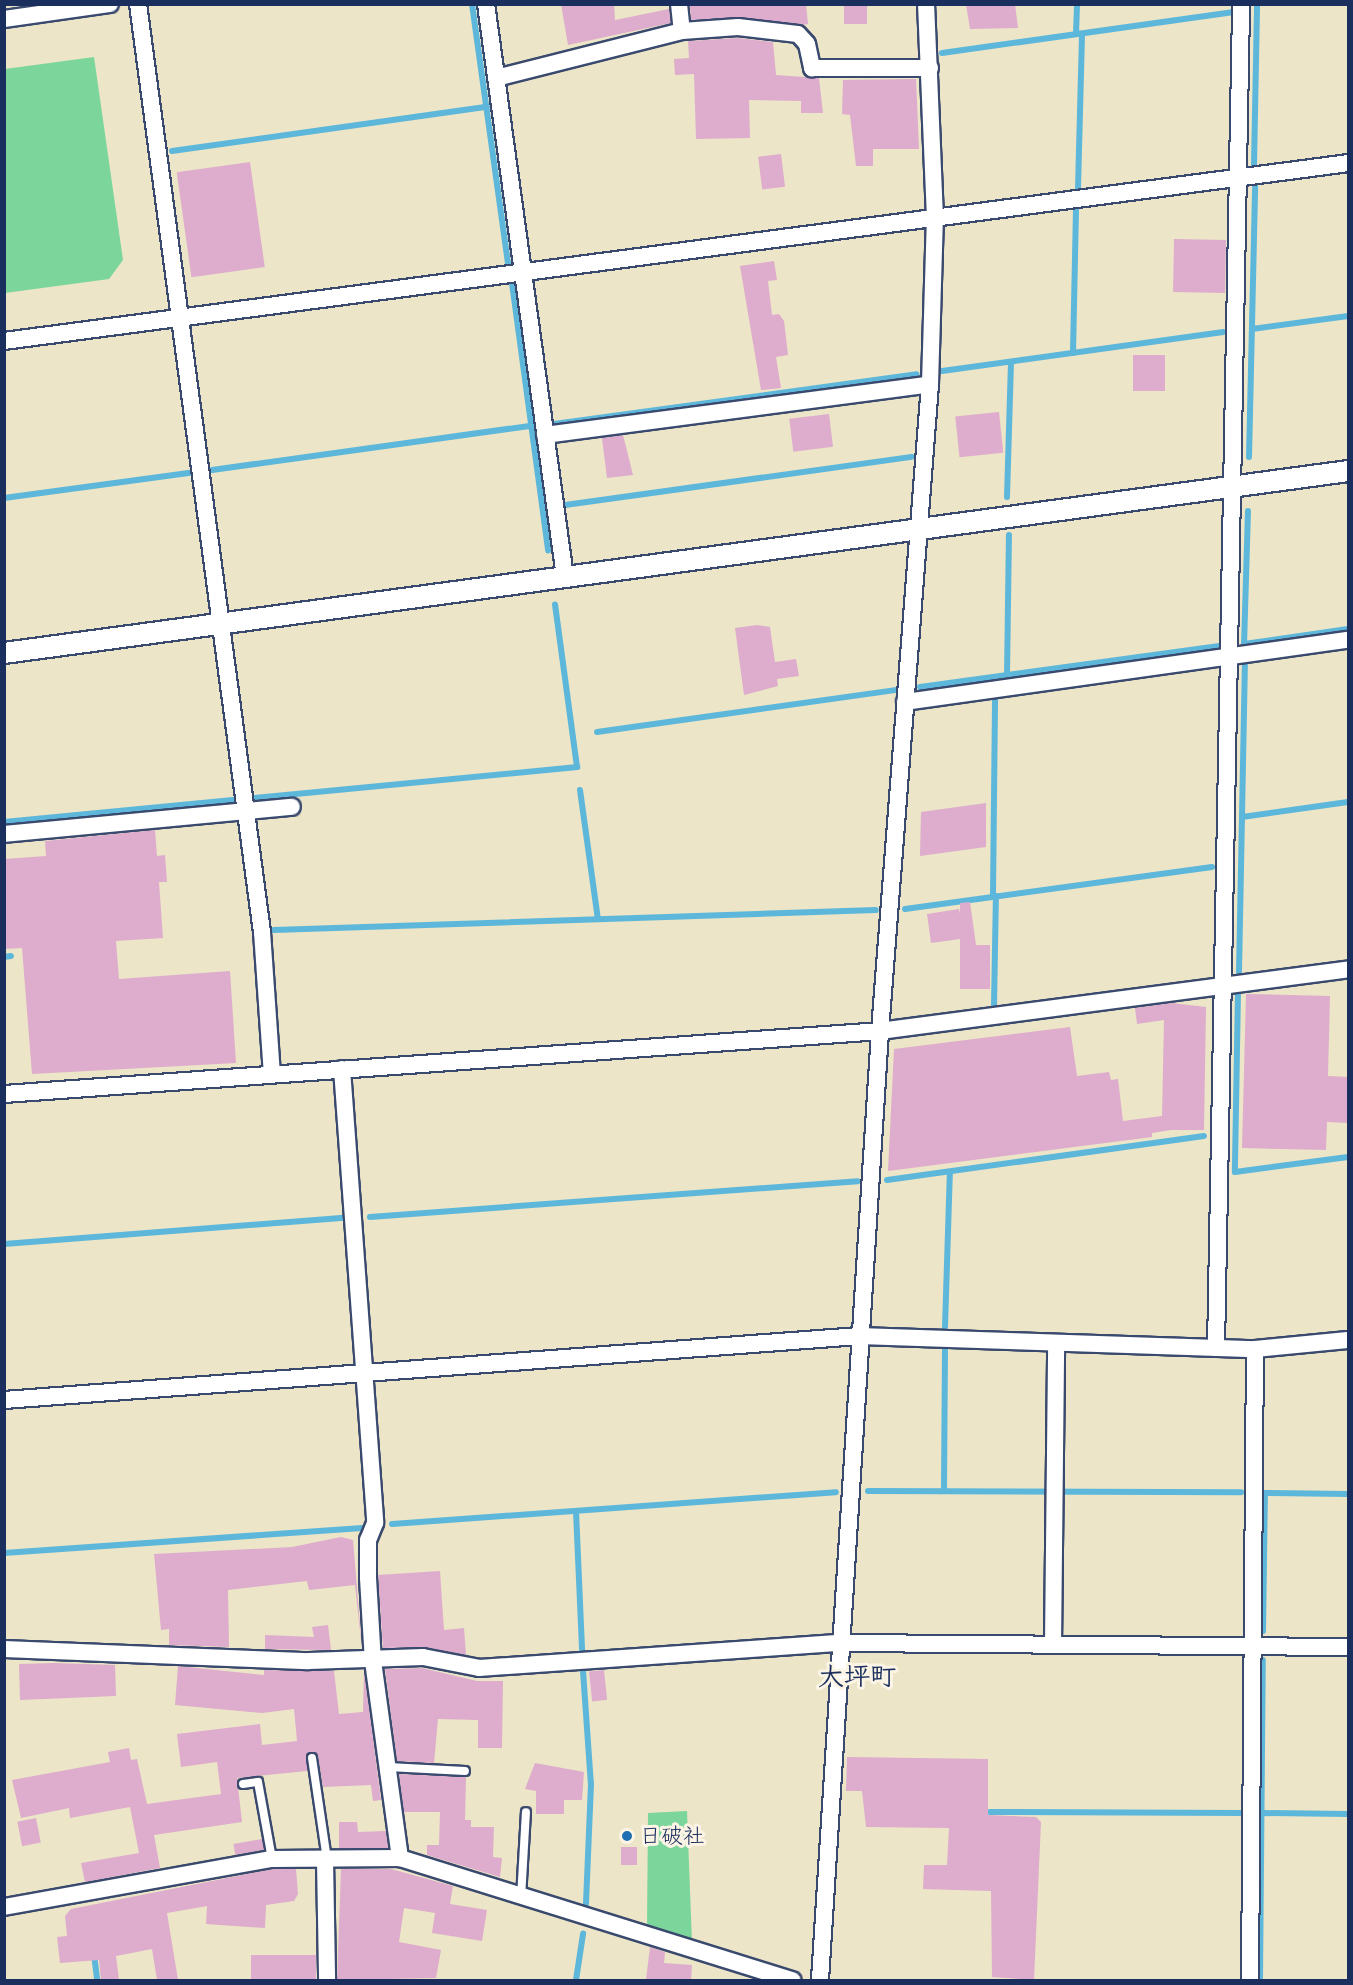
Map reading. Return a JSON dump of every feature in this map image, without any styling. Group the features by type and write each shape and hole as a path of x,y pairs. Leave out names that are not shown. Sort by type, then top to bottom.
{"street":[{"path":"4,19 110,4"},
{"path":"138,4 262,932 272,1074"},
{"path":"486,4 565,577"},
{"path":"679,4 682,31"},
{"path":"820,1980 880,1031 930,384 935,218 926,4"},
{"path":"1216,1348 1220,987 1233,487 1241,4"},
{"path":"496,78 682,31 738,27 798,34 807,44 812,68 930,68"},
{"path":"4,341 1348,163"},
{"path":"545,435 930,384"},
{"path":"4,653 1348,471"},
{"path":"905,702 1348,640"},
{"path":"4,834 244,803 292,807"},
{"path":"4,1094 880,1031 1348,969"},
{"path":"342,1069 375,1523 368,1568 374,1661 400,1858"},
{"path":"4,1400 859,1336 1255,1349 1348,1340"},
{"path":"1053,1645 1056,1343"},
{"path":"1250,1980 1255,1349"},
{"path":"4,1649 374,1661 423,1657 479,1668 840,1643 1348,1647"},
{"path":"4,1908 272,1859 400,1858 520,1898 792,1980"},
{"path":"326,1860 327,1980"}],"lane":[{"path":"312,1758 326,1860"},
{"path":"388,1767 465,1772"},
{"path":"243,1784 258,1782 272,1859"},
{"path":"520,1898 526,1812"}],"green space":[{"path":"94,57 123,260 109,279 5,293 5,69"},
{"path":"687,1811 692,1943 647,1927 648,1813"}],"building":[{"path":"561,4 614,4 615,20 669,9 671,23 568,45"},
{"path":"806,4 808,24 802,25 739,17 691,20 690,6"},
{"path":"844,4 867,4 867,24 844,24"},
{"path":"966,4 1015,4 1018,28 970,29"},
{"path":"738,38 773,42 776,75 819,78 823,113 801,113 801,101 749,100 750,138 696,139 694,74 675,75 674,59 689,58 688,41"},
{"path":"916,79 919,149 873,149 873,166 856,166 850,115 842,114 843,80"},
{"path":"781,154 785,187 762,190 758,157"},
{"path":"250,162 265,267 191,277 177,172"},
{"path":"1174,239 1226,240 1225,293 1173,292"},
{"path":"774,261 777,280 768,281 772,315 779,314 784,321 788,355 776,357 781,388 761,390 740,266"},
{"path":"1133,355 1165,355 1165,391 1133,391"},
{"path":"999,412 1003,453 960,457 955,417"},
{"path":"829,414 833,447 793,452 789,419"},
{"path":"623,435 633,475 607,478 602,438"},
{"path":"757,625 770,627 775,662 796,659 799,676 777,679 778,686 744,695 735,628"},
{"path":"986,803 986,847 920,856 921,812"},
{"path":"155,830 157,856 165,855 167,882 159,882 163,938 116,941 119,979 230,971 236,1063 32,1074 22,948 4,949 4,859 46,856 45,841"},
{"path":"970,902 976,945 990,945 990,989 960,989 960,939 931,943 927,914 959,909 960,914 960,903"},
{"path":"1246,994 1330,996 1328,1076 1348,1077 1348,1123 1327,1122 1326,1150 1242,1148"},
{"path":"1172,1003 1206,1007 1204,1130 1171,1130 1152,1133 1152,1137 888,1171 894,1049 1070,1027 1077,1076 1109,1072 1111,1080 1118,1079 1123,1121 1162,1116 1164,1020 1137,1024 1135,1008"},
{"path":"341,1537 353,1540 362,1649 355,1585 309,1590 307,1581 228,1590 229,1647 169,1645 169,1629 161,1630 154,1554 292,1547"},
{"path":"440,1571 444,1630 464,1628 466,1655 425,1647 383,1648 378,1575"},
{"path":"328,1625 331,1650 265,1649 265,1635 314,1637 312,1627"},
{"path":"19,1664 115,1665 116,1696 20,1700"},
{"path":"178,1666 264,1675 264,1670 334,1671 339,1714 363,1712 364,1670 381,1800 373,1801 371,1785 323,1787 318,1756 310,1752 307,1771 237,1778 242,1822 154,1835 160,1868 85,1882 81,1863 139,1853 130,1807 70,1818 69,1808 21,1818 12,1780 110,1762 108,1752 129,1748 131,1760 137,1759 147,1804 221,1794 217,1762 181,1767 177,1734 260,1724 262,1745 297,1741 294,1709 262,1713 175,1705"},
{"path":"422,1668 477,1681 503,1681 502,1748 478,1748 478,1720 438,1719 434,1763 397,1761 385,1669"},
{"path":"604,1670 607,1700 592,1701 589,1672"},
{"path":"847,1757 988,1759 988,1815 1036,1817 1041,1822 1034,1980 992,1977 991,1891 923,1889 924,1865 947,1865 949,1828 866,1827 862,1791 846,1791"},
{"path":"535,1763 584,1772 582,1800 564,1800 564,1814 536,1814 536,1791 525,1789"},
{"path":"399,1774 466,1777 465,1820 471,1820 471,1827 494,1827 493,1857 502,1858 500,1877 427,1855 427,1845 439,1845 440,1812 404,1812"},
{"path":"36,1818 41,1843 22,1846 17,1822"},
{"path":"339,1822 357,1822 358,1832 386,1831 388,1848 339,1848"},
{"path":"262,1839 264,1850 235,1855 233,1844"},
{"path":"621,1847 637,1847 637,1865 621,1865"},
{"path":"273,1869 296,1869 298,1894 294,1901 266,1905 265,1928 206,1924 207,1906 167,1913 178,1980 157,1980 152,1949 116,1956 119,1980 101,1980 99,1960 60,1963 57,1937 67,1936 65,1916 71,1909"},
{"path":"341,1869 391,1869 453,1886 450,1904 487,1910 482,1941 432,1933 435,1913 404,1908 399,1942 441,1950 436,1978 337,1980"},
{"path":"650,1947 665,1952 664,1963 692,1965 691,1980 646,1980"},
{"path":"251,1955 316,1955 316,1979 251,1979"}],"waterway":[{"path":"472,4 508,265"},
{"path":"1076,34 1077,4"},
{"path":"1254,165 1257,4"},
{"path":"942,53 1232,12"},
{"path":"1078,188 1082,34"},
{"path":"172,151 487,107"},
{"path":"1249,457 1255,187"},
{"path":"1073,353 1076,209"},
{"path":"512,283 548,551"},
{"path":"1252,329 1348,316"},
{"path":"942,371 1223,332"},
{"path":"1007,497 1011,362"},
{"path":"554,424 917,374"},
{"path":"212,470 537,425"},
{"path":"565,505 912,457"},
{"path":"4,498 190,473"},
{"path":"1248,511 1244,644 1348,629"},
{"path":"1007,675 1009,535"},
{"path":"4,822 577,767 555,604"},
{"path":"920,687 1221,646"},
{"path":"1239,972 1245,665"},
{"path":"597,732 895,690"},
{"path":"993,895 995,698"},
{"path":"580,790 598,919"},
{"path":"1242,817 1348,802"},
{"path":"905,909 1212,867"},
{"path":"994,1006 996,896"},
{"path":"274,930 876,910"},
{"path":"4,957 11,956"},
{"path":"1238,992 1235,1172 1348,1157"},
{"path":"887,1180 1204,1136"},
{"path":"945,1327 950,1172"},
{"path":"370,1217 858,1181"},
{"path":"4,1244 344,1218"},
{"path":"944,1491 945,1349"},
{"path":"868,1491 1241,1492"},
{"path":"392,1524 836,1492"},
{"path":"1262,1493 1348,1494"},
{"path":"1263,1631 1265,1493"},
{"path":"576,1511 582,1650"},
{"path":"4,1553 362,1528"},
{"path":"1260,1978 1263,1660"},
{"path":"583,1671 591,1784 586,1904"},
{"path":"990,1812 1242,1813"},
{"path":"1261,1813 1348,1814"},
{"path":"576,1980 583,1934"},
{"path":"94,1954 97,1980"}],"place":[{"name":"日破社","path":"627,1836"}],"district":[{"name":"大坪町","path":"857,1676"}]}
